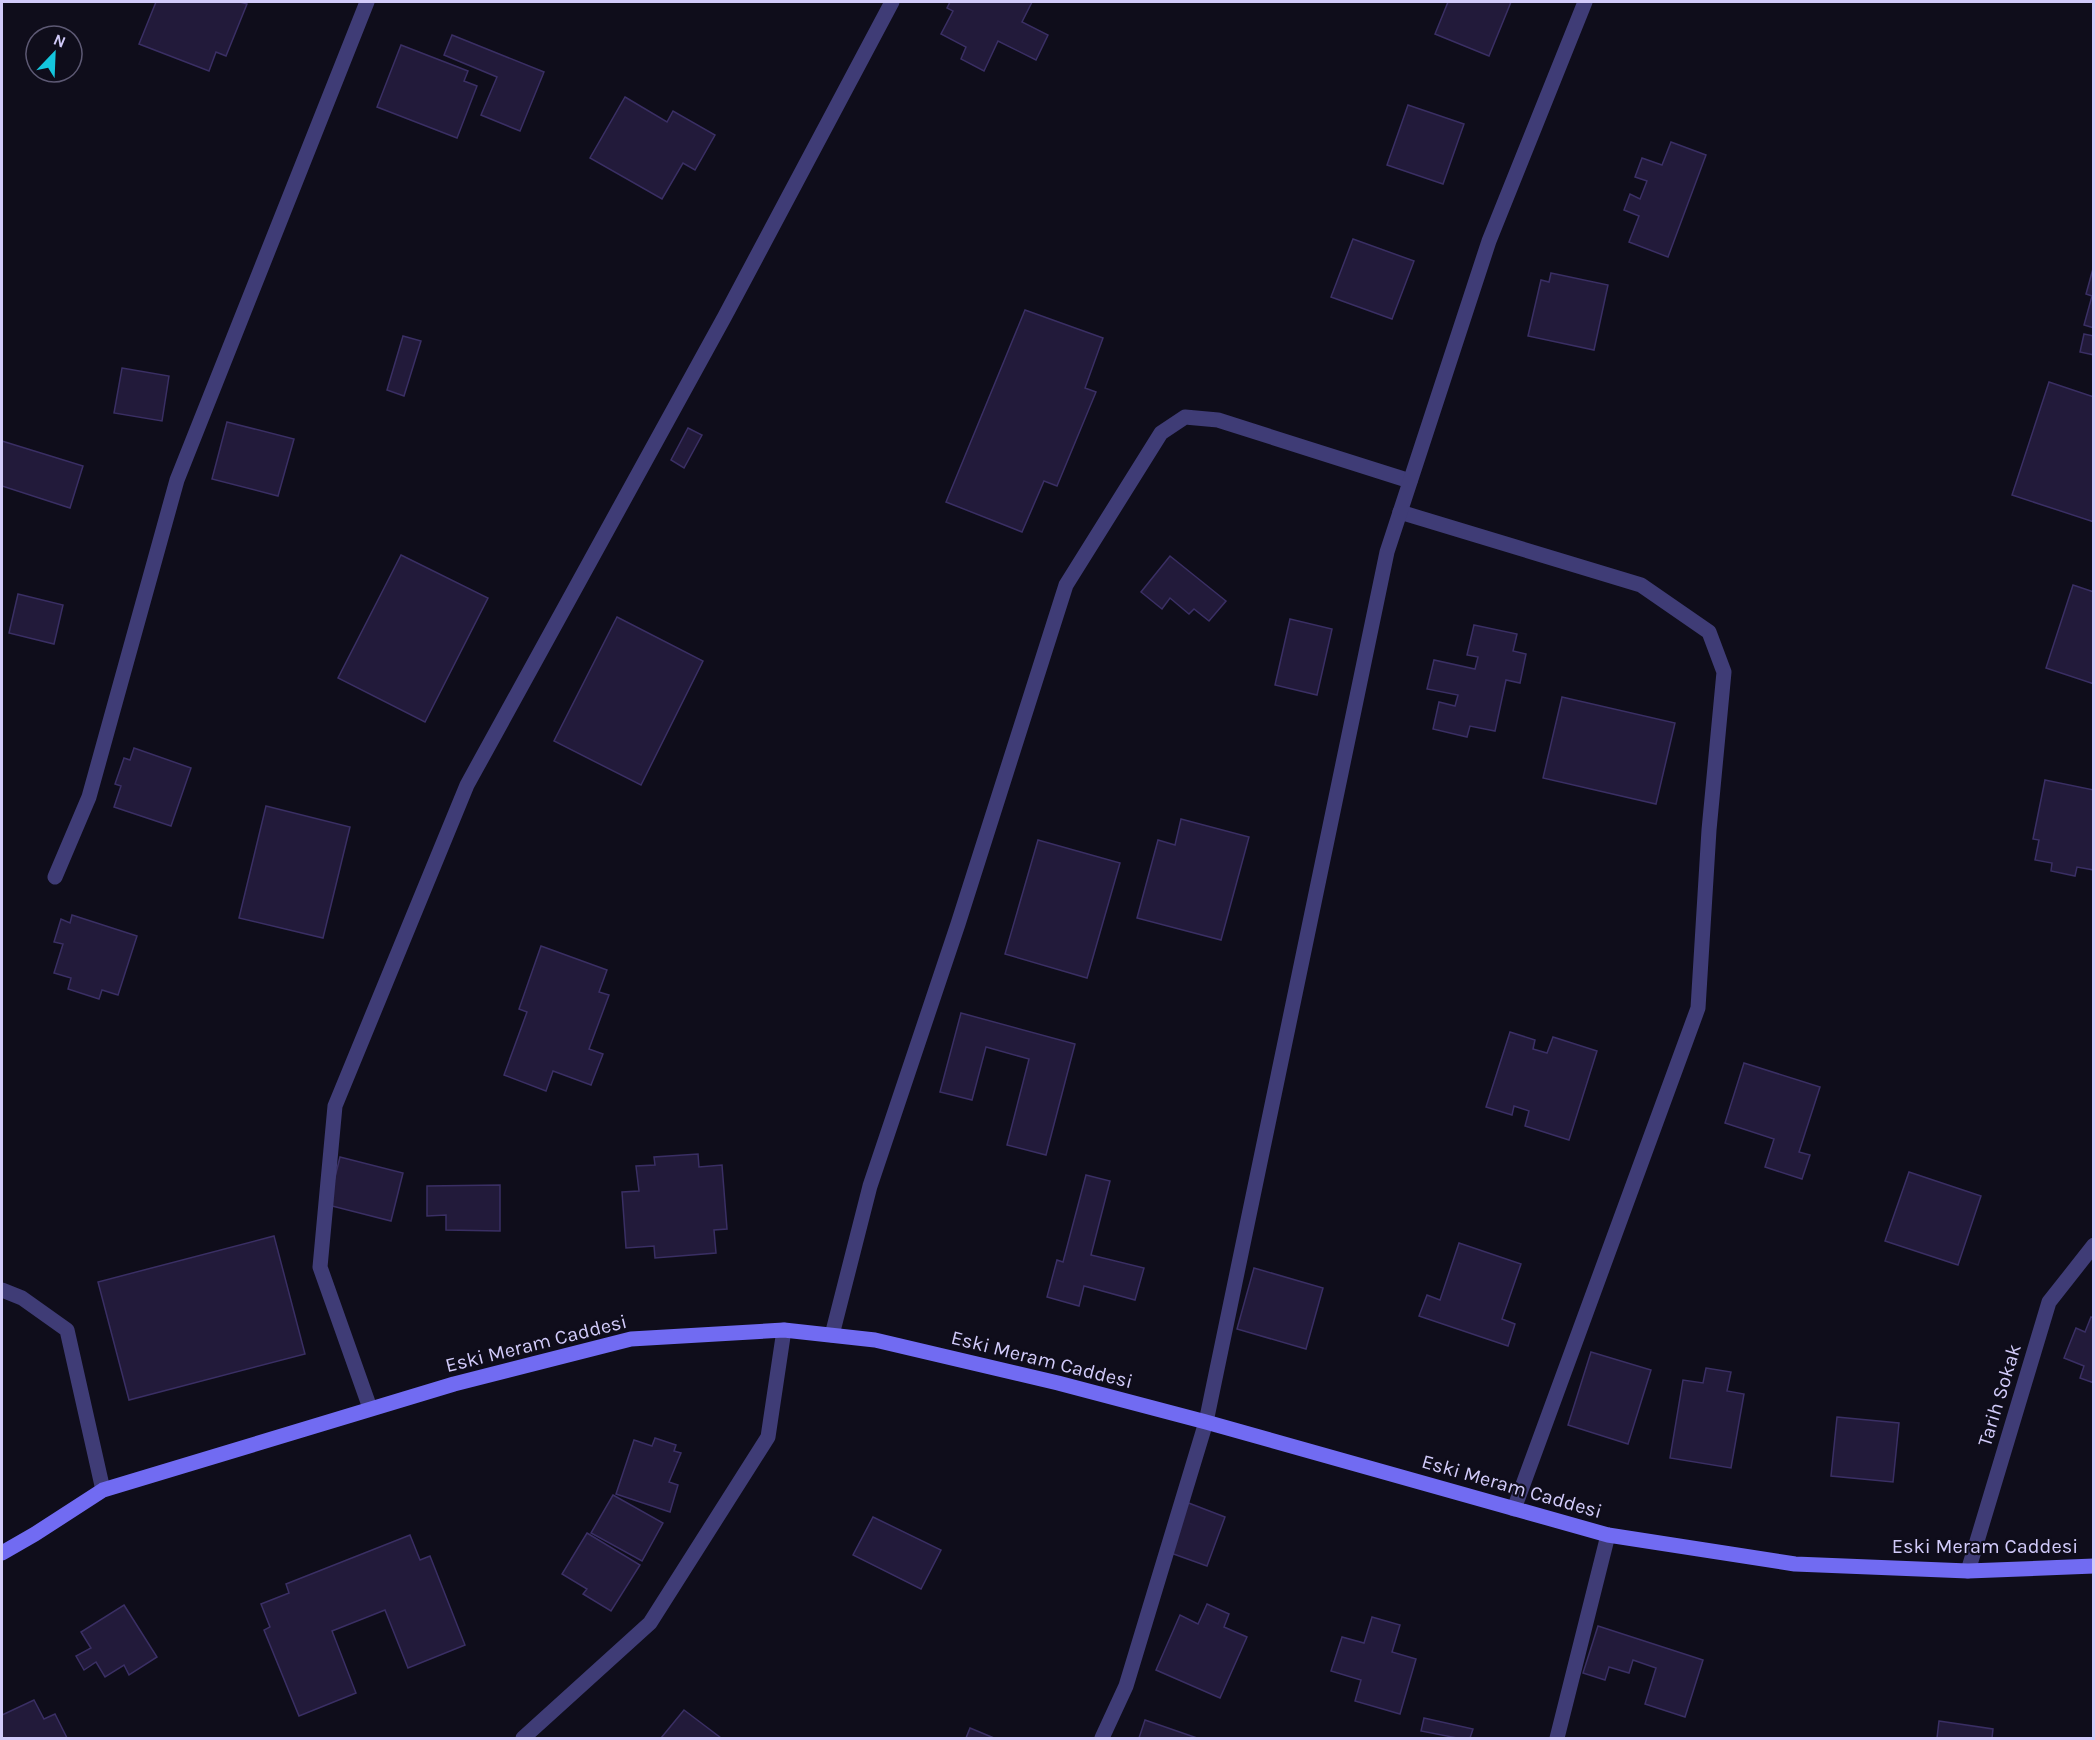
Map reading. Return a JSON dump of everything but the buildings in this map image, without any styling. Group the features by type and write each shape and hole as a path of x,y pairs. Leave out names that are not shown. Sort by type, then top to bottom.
{"street":[{"path":"55,878 89,797 177,480 367,2"},
{"path":"370,1408 320,1267 335,1106 467,785 725,316 892,2"},
{"path":"1102,1738 1126,1686 1206,1422 1387,552 1489,242 1585,2"},
{"path":"832,1335 870,1186 958,924 1066,585 1161,433 1185,417 1218,420 1410,481"},
{"path":"1400,512 1641,585 1709,632 1724,672 1709,830 1698,1008 1514,1509"},
{"name":"Tarih Sokak","path":"1968,1571 2049,1302 2094,1245"},
{"path":"2,1290 22,1298 68,1330 103,1490"},
{"path":"523,1738 650,1623 768,1437 784,1330"},
{"name":"Eski Meram Caddesi","path":"2,1552 35,1534 103,1490 454,1384 631,1339 784,1330 875,1340 1058,1383 1206,1422 1608,1535 1795,1564 1968,1571 2094,1566"},
{"path":"1557,1738 1608,1535"}]}
